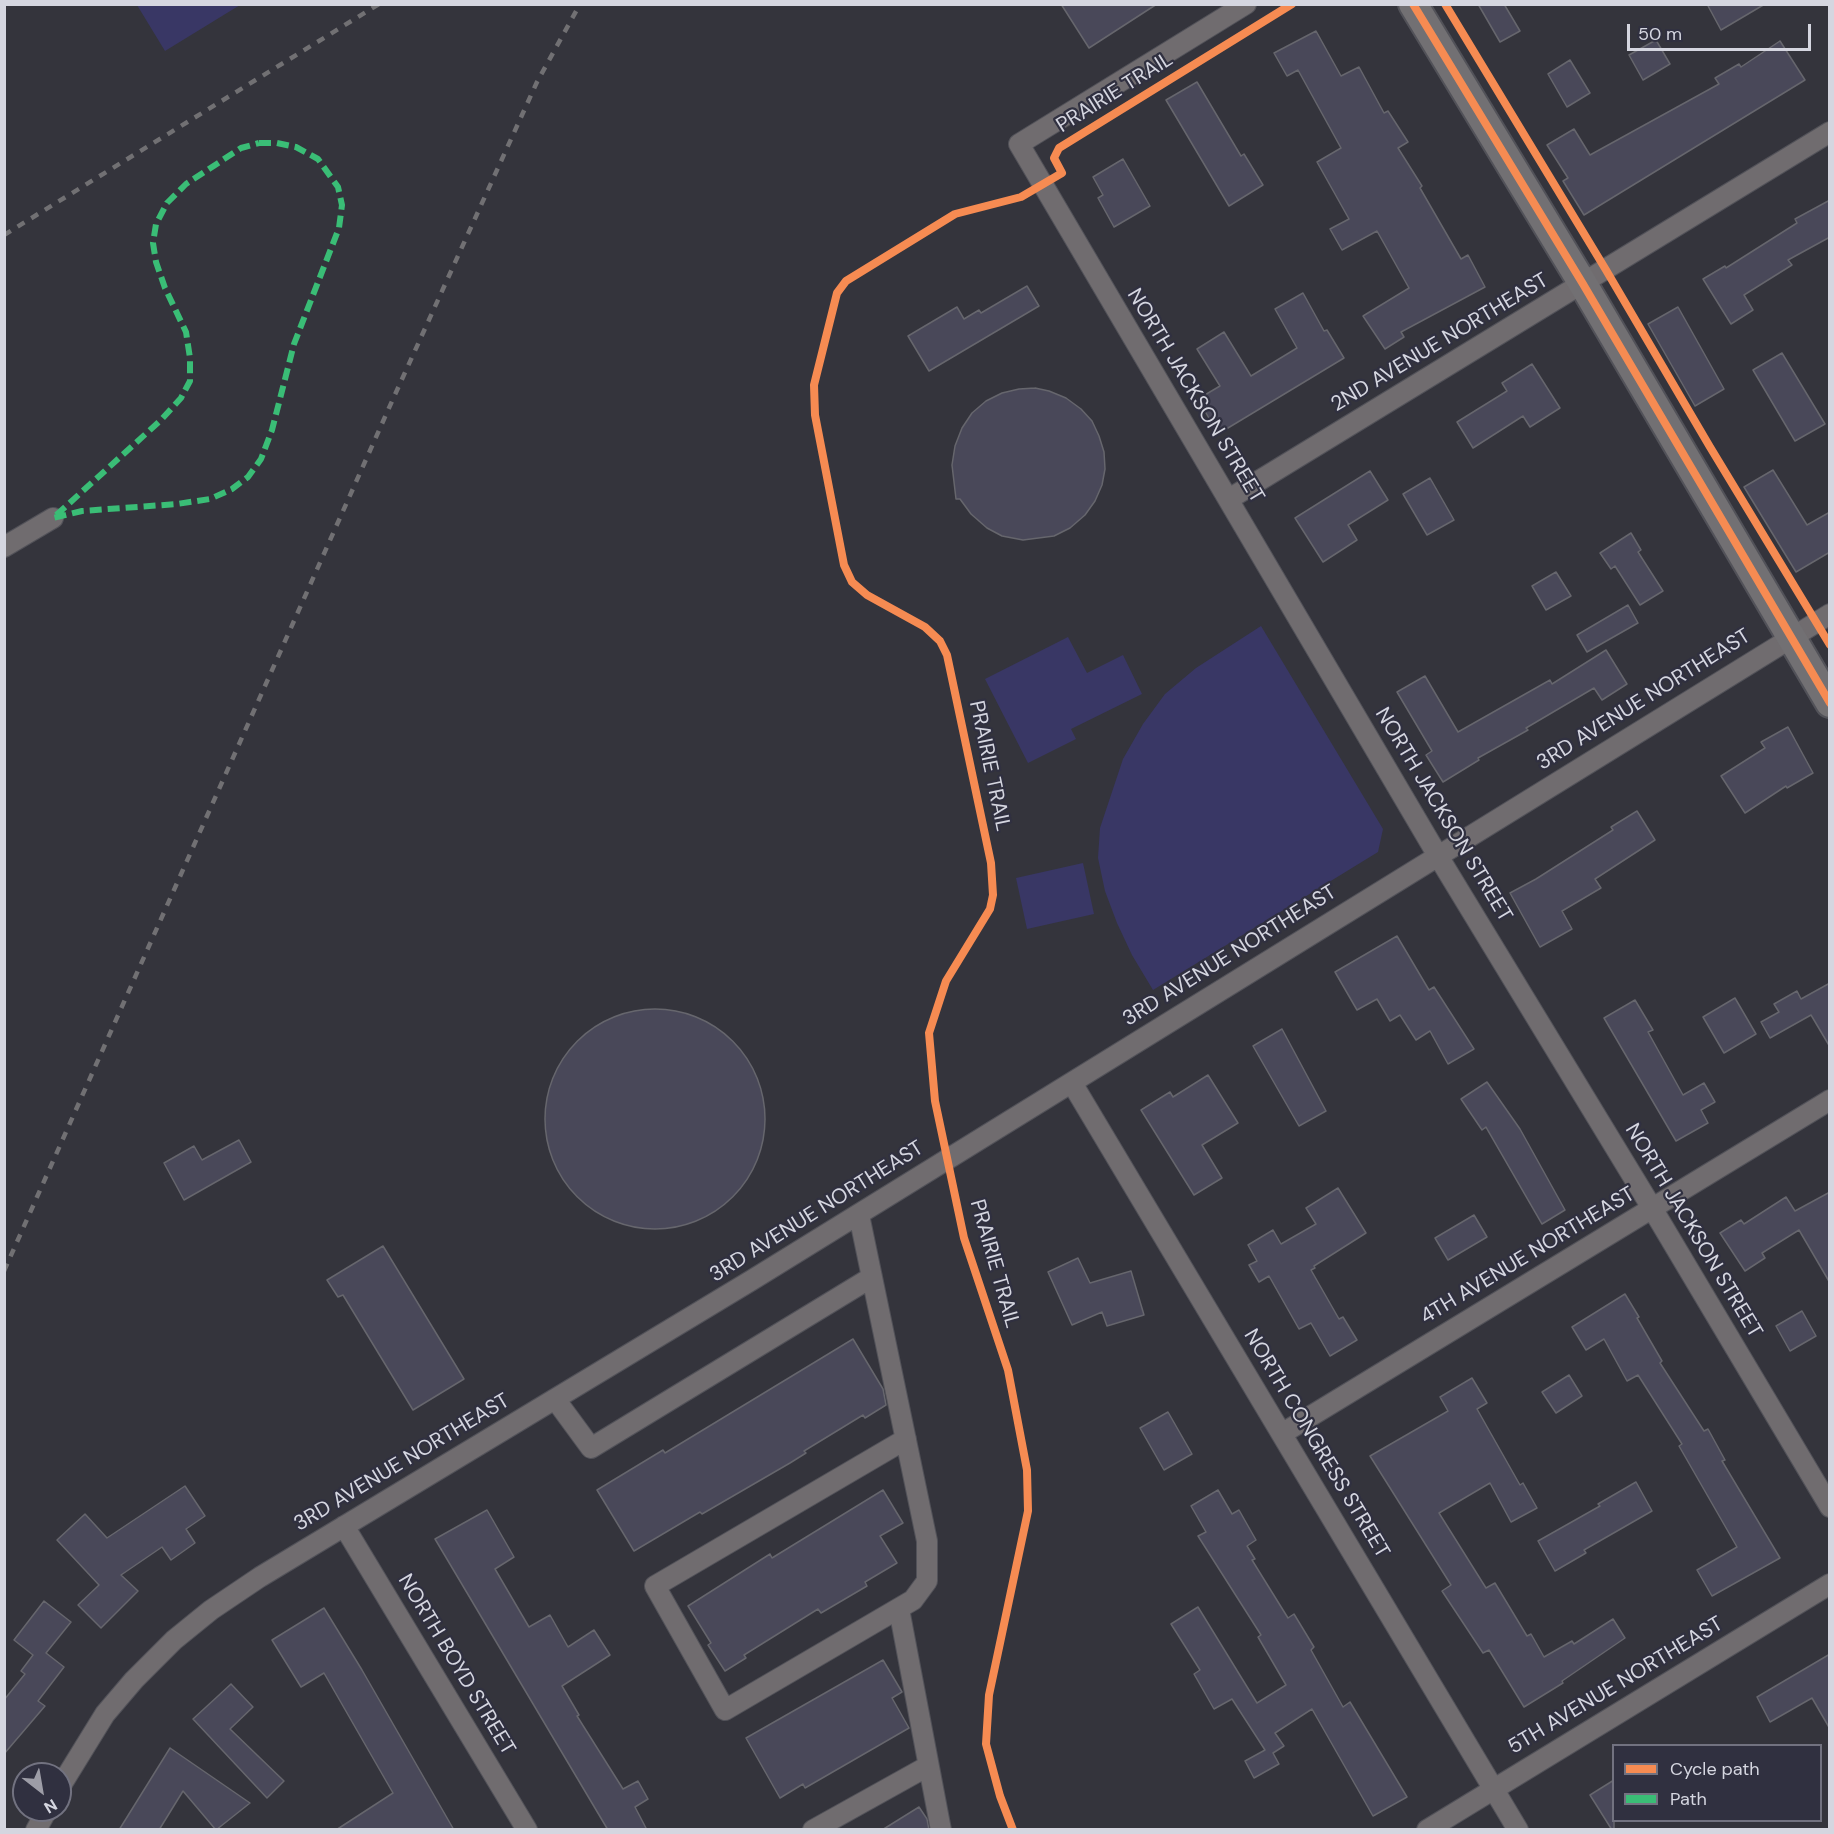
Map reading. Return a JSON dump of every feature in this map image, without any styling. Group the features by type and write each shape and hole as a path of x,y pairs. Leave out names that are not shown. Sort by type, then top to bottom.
{"street":[{"name":"NORTH JACKSON STREET","path":"1246,4 1019,144 1438,856 1830,1507"},
{"path":"1413,4 1583,284 1830,703"},
{"name":"2ND AVENUE NORTHEAST","path":"1229,499 1830,132"},
{"path":"4,547 53,518"},
{"name":"3RD AVENUE NORTHEAST","path":"72,1768 105,1714 134,1680 174,1641 211,1610 260,1576 859,1215 1830,614"},
{"name":"NORTH CONGRESS STREET","path":"1072,1083 1518,1830"},
{"name":"4TH AVENUE NORTHEAST","path":"1283,1434 1830,1100"},
{"path":"859,1215 906,1439 927,1541 927,1581 913,1600 899,1609 725,1710 655,1586 906,1439"},
{"path":"555,1399 591,1448 872,1277"},
{"name":"NORTH BOYD STREET","path":"344,1526 527,1830"},
{"name":"5TH AVENUE NORTHEAST","path":"1427,1830 1830,1584"},
{"path":"899,1609 941,1830"},
{"path":"813,1830 928,1766"}],"shaded area":[{"path":"137,5 240,5 165,51"},
{"path":"1261,626 1383,829 1378,852 1153,990 1132,955 1105,891 1098,858 1100,828 1123,759 1143,724 1165,694 1196,668"},
{"path":"1068,637 1087,673 1123,655 1142,694 1071,729 1076,739 1028,763 985,679"},
{"path":"1083,863 1094,914 1027,929 1016,878"}],"building":[{"path":"1061,4 1157,4 1089,48"},
{"path":"1478,4 1504,4 1520,31 1500,42"},
{"path":"1707,4 1765,4 1721,30"},
{"path":"1316,31 1341,76 1359,67 1384,113 1388,111 1408,142 1398,148 1422,186 1420,188 1461,259 1468,255 1485,287 1401,332 1404,337 1385,349 1363,316 1409,288 1377,231 1342,250 1330,229 1349,219 1317,162 1341,148 1298,70 1287,76 1274,53"},
{"path":"1656,40 1670,64 1643,80 1629,55"},
{"path":"1780,41 1805,80 1584,215 1563,181 1568,178 1547,145 1574,129 1590,155 1719,84 1715,78 1739,64 1741,67"},
{"path":"1570,60 1590,93 1567,107 1548,74"},
{"path":"1197,82 1241,156 1244,154 1263,185 1229,206 1166,100"},
{"path":"1123,159 1150,206 1114,227 1098,198 1103,195 1093,177"},
{"path":"1830,200 1830,237 1788,260 1792,265 1744,295 1753,310 1731,324 1703,279 1725,266 1726,268 1797,223 1795,219"},
{"path":"1027,286 1039,306 929,371 908,336 957,307 964,319 979,310 981,313"},
{"path":"1303,293 1324,331 1327,330 1344,358 1218,434 1198,399 1220,386 1197,349 1224,332 1251,376 1297,348 1275,309"},
{"path":"1678,307 1724,389 1695,406 1648,324"},
{"path":"1782,353 1825,424 1795,441 1753,370"},
{"path":"1532,364 1560,408 1530,427 1523,416 1473,448 1457,422 1507,391 1502,383"},
{"path":"1035,388 1066,398 1092,421 1104,452 1105,469 1102,485 1095,501 1085,515 1070,528 1054,536 1023,540 1002,536 987,528 971,514 960,499 956,499 952,465 955,446 962,428 972,413 986,401 1002,393"},
{"path":"1773,470 1807,525 1830,512 1830,552 1796,572 1744,487"},
{"path":"1370,471 1388,500 1348,525 1357,540 1323,562 1295,518"},
{"path":"1430,478 1454,520 1427,535 1403,494"},
{"path":"1631,533 1641,550 1638,552 1663,591 1640,605 1615,566 1611,569 1600,553"},
{"path":"1556,572 1571,596 1546,610 1532,586"},
{"path":"1628,605 1638,623 1587,652 1577,635"},
{"path":"1606,650 1627,684 1602,700 1594,688 1526,728 1528,730 1478,758 1479,760 1443,782 1426,755 1432,751 1397,692 1425,676 1458,732 1550,680 1552,684"},
{"path":"1788,727 1813,773 1787,788 1786,786 1745,813 1721,776 1765,748 1761,742"},
{"path":"1637,811 1655,840 1595,879 1601,888 1562,911 1572,929 1540,947 1510,893 1613,830 1611,827"},
{"path":"1397,936 1429,990 1434,987 1474,1049 1448,1064 1430,1031 1416,1040 1400,1015 1390,1021 1377,999 1357,1010 1335,972"},
{"path":"1830,983 1830,1047 1811,1015 1770,1038 1761,1022 1779,1012 1774,1004 1797,991 1801,999"},
{"path":"1735,998 1756,1034 1724,1053 1703,1017"},
{"path":"1635,1000 1653,1030 1648,1032 1683,1095 1704,1083 1715,1102 1701,1110 1708,1123 1676,1141 1604,1018"},
{"path":"655,1009 676,1011 707,1022 733,1041 752,1067 763,1098 765,1119 763,1140 752,1171 733,1197 707,1216 676,1227 655,1229 634,1227 603,1216 577,1197 558,1171 547,1140 545,1119 547,1098 558,1067 577,1041 603,1022 634,1011"},
{"path":"1282,1029 1326,1111 1299,1126 1253,1046"},
{"path":"1208,1075 1238,1123 1202,1145 1222,1178 1194,1195 1141,1110 1170,1092 1173,1097"},
{"path":"1487,1082 1520,1129 1565,1210 1542,1224 1486,1127 1482,1130 1461,1099"},
{"path":"239,1140 251,1162 184,1200 164,1163 194,1146 202,1160"},
{"path":"1338,1188 1366,1233 1311,1270 1339,1319 1343,1317 1357,1340 1330,1356 1311,1323 1299,1329 1269,1276 1259,1282 1249,1265 1257,1261 1248,1245 1273,1230 1281,1244 1316,1224 1306,1208"},
{"path":"1830,1192 1830,1283 1799,1230 1762,1253 1765,1258 1745,1271 1720,1233 1741,1220 1744,1224 1786,1197 1795,1211"},
{"path":"1474,1215 1487,1237 1448,1260 1435,1238"},
{"path":"383,1246 464,1379 413,1410 343,1295 338,1297 327,1280"},
{"path":"1078,1258 1090,1283 1131,1271 1144,1315 1107,1326 1102,1312 1072,1325 1048,1272"},
{"path":"1625,1294 1662,1361 1660,1363 1704,1431 1708,1429 1725,1460 1722,1461 1780,1558 1712,1596 1697,1570 1737,1547 1679,1446 1682,1444 1638,1375 1627,1381 1604,1339 1586,1350 1572,1327"},
{"path":"1802,1311 1816,1336 1790,1351 1776,1326"},
{"path":"853,1339 883,1389 886,1405 865,1418 863,1415 804,1451 806,1453 790,1463 634,1551 597,1490 663,1450 665,1453"},
{"path":"1569,1375 1582,1396 1556,1413 1542,1392"},
{"path":"1472,1378 1487,1403 1477,1409 1520,1485 1523,1483 1537,1508 1511,1522 1490,1483 1439,1513 1486,1588 1495,1583 1527,1636 1531,1634 1544,1657 1572,1641 1574,1644 1613,1619 1625,1638 1562,1681 1563,1683 1524,1707 1489,1650 1483,1653 1442,1591 1451,1585 1370,1456 1448,1411 1440,1397"},
{"path":"1168,1412 1192,1454 1164,1470 1140,1428"},
{"path":"1636,1482 1652,1511 1584,1550 1586,1553 1555,1571 1538,1541 1600,1506 1598,1504"},
{"path":"185,1486 205,1516 186,1529 195,1543 171,1560 162,1547 121,1575 138,1591 101,1628 78,1605 99,1585 57,1540 85,1514 107,1538"},
{"path":"883,1490 903,1523 880,1536 897,1563 865,1582 867,1586 821,1613 818,1609 744,1655 746,1658 725,1671 708,1645 711,1643 688,1606 770,1554 772,1558"},
{"path":"1218,1490 1232,1514 1239,1510 1256,1540 1247,1546 1255,1559 1252,1560 1288,1618 1294,1614 1314,1647 1311,1650 1343,1707 1350,1702 1407,1797 1373,1816 1312,1709 1275,1733 1284,1746 1273,1753 1279,1764 1254,1778 1245,1761 1265,1750 1232,1699 1214,1709 1194,1674 1200,1670 1171,1624 1198,1607 1257,1703 1286,1685 1258,1637 1261,1635 1198,1536 1206,1532 1191,1506"},
{"path":"487,1510 514,1557 495,1569 529,1627 550,1615 568,1647 594,1630 610,1655 562,1686 579,1715 577,1716 623,1789 638,1781 648,1799 635,1807 647,1830 608,1830 435,1539"},
{"path":"44,1601 71,1622 46,1653 64,1667 38,1701 45,1706 4,1754 4,1700 25,1674 21,1671 33,1655 14,1640"},
{"path":"324,1608 454,1830 336,1830 393,1793 324,1673 301,1687 272,1640"},
{"path":"1830,1654 1830,1729 1812,1698 1770,1722 1757,1697"},
{"path":"883,1660 902,1692 892,1698 909,1728 805,1788 803,1784 780,1798 746,1738"},
{"path":"231,1684 253,1707 230,1729 284,1781 267,1798 193,1719"},
{"path":"170,1748 250,1803 216,1830 183,1791 159,1830 119,1830"},
{"path":"1612,1781 1614,1830 1612,1830 1590,1795"},
{"path":"919,1807 927,1819 929,1830 882,1830"}],"railway":[{"path":"4,235 379,4"},
{"path":"4,1271 537,82 580,4"}],"marked path":[{"path":"259,143 277,143 296,147 318,159 338,187 342,205 339,228 294,344 272,430 261,459 248,477 232,489 210,499 177,504 82,511 53,518 161,420 181,398 190,381 190,358 186,332 165,288 156,262 153,243 156,224 167,203 186,184 241,148 259,143"}],"cycle path":[{"name":"PRAIRIE TRAIL","path":"1013,1830 1000,1796 986,1744 989,1695 1028,1511 1027,1470 1008,1370 964,1238 935,1101 929,1033 946,981 990,909 993,895 991,863 947,655 940,641 925,627 867,595 852,582 844,565 815,415 814,385 837,293 846,281 955,214 1021,197 1062,173 1054,158 1059,148 1292,4"},
{"path":"1413,4 1583,284 1830,703"},
{"path":"1445,4 1830,645"}]}
